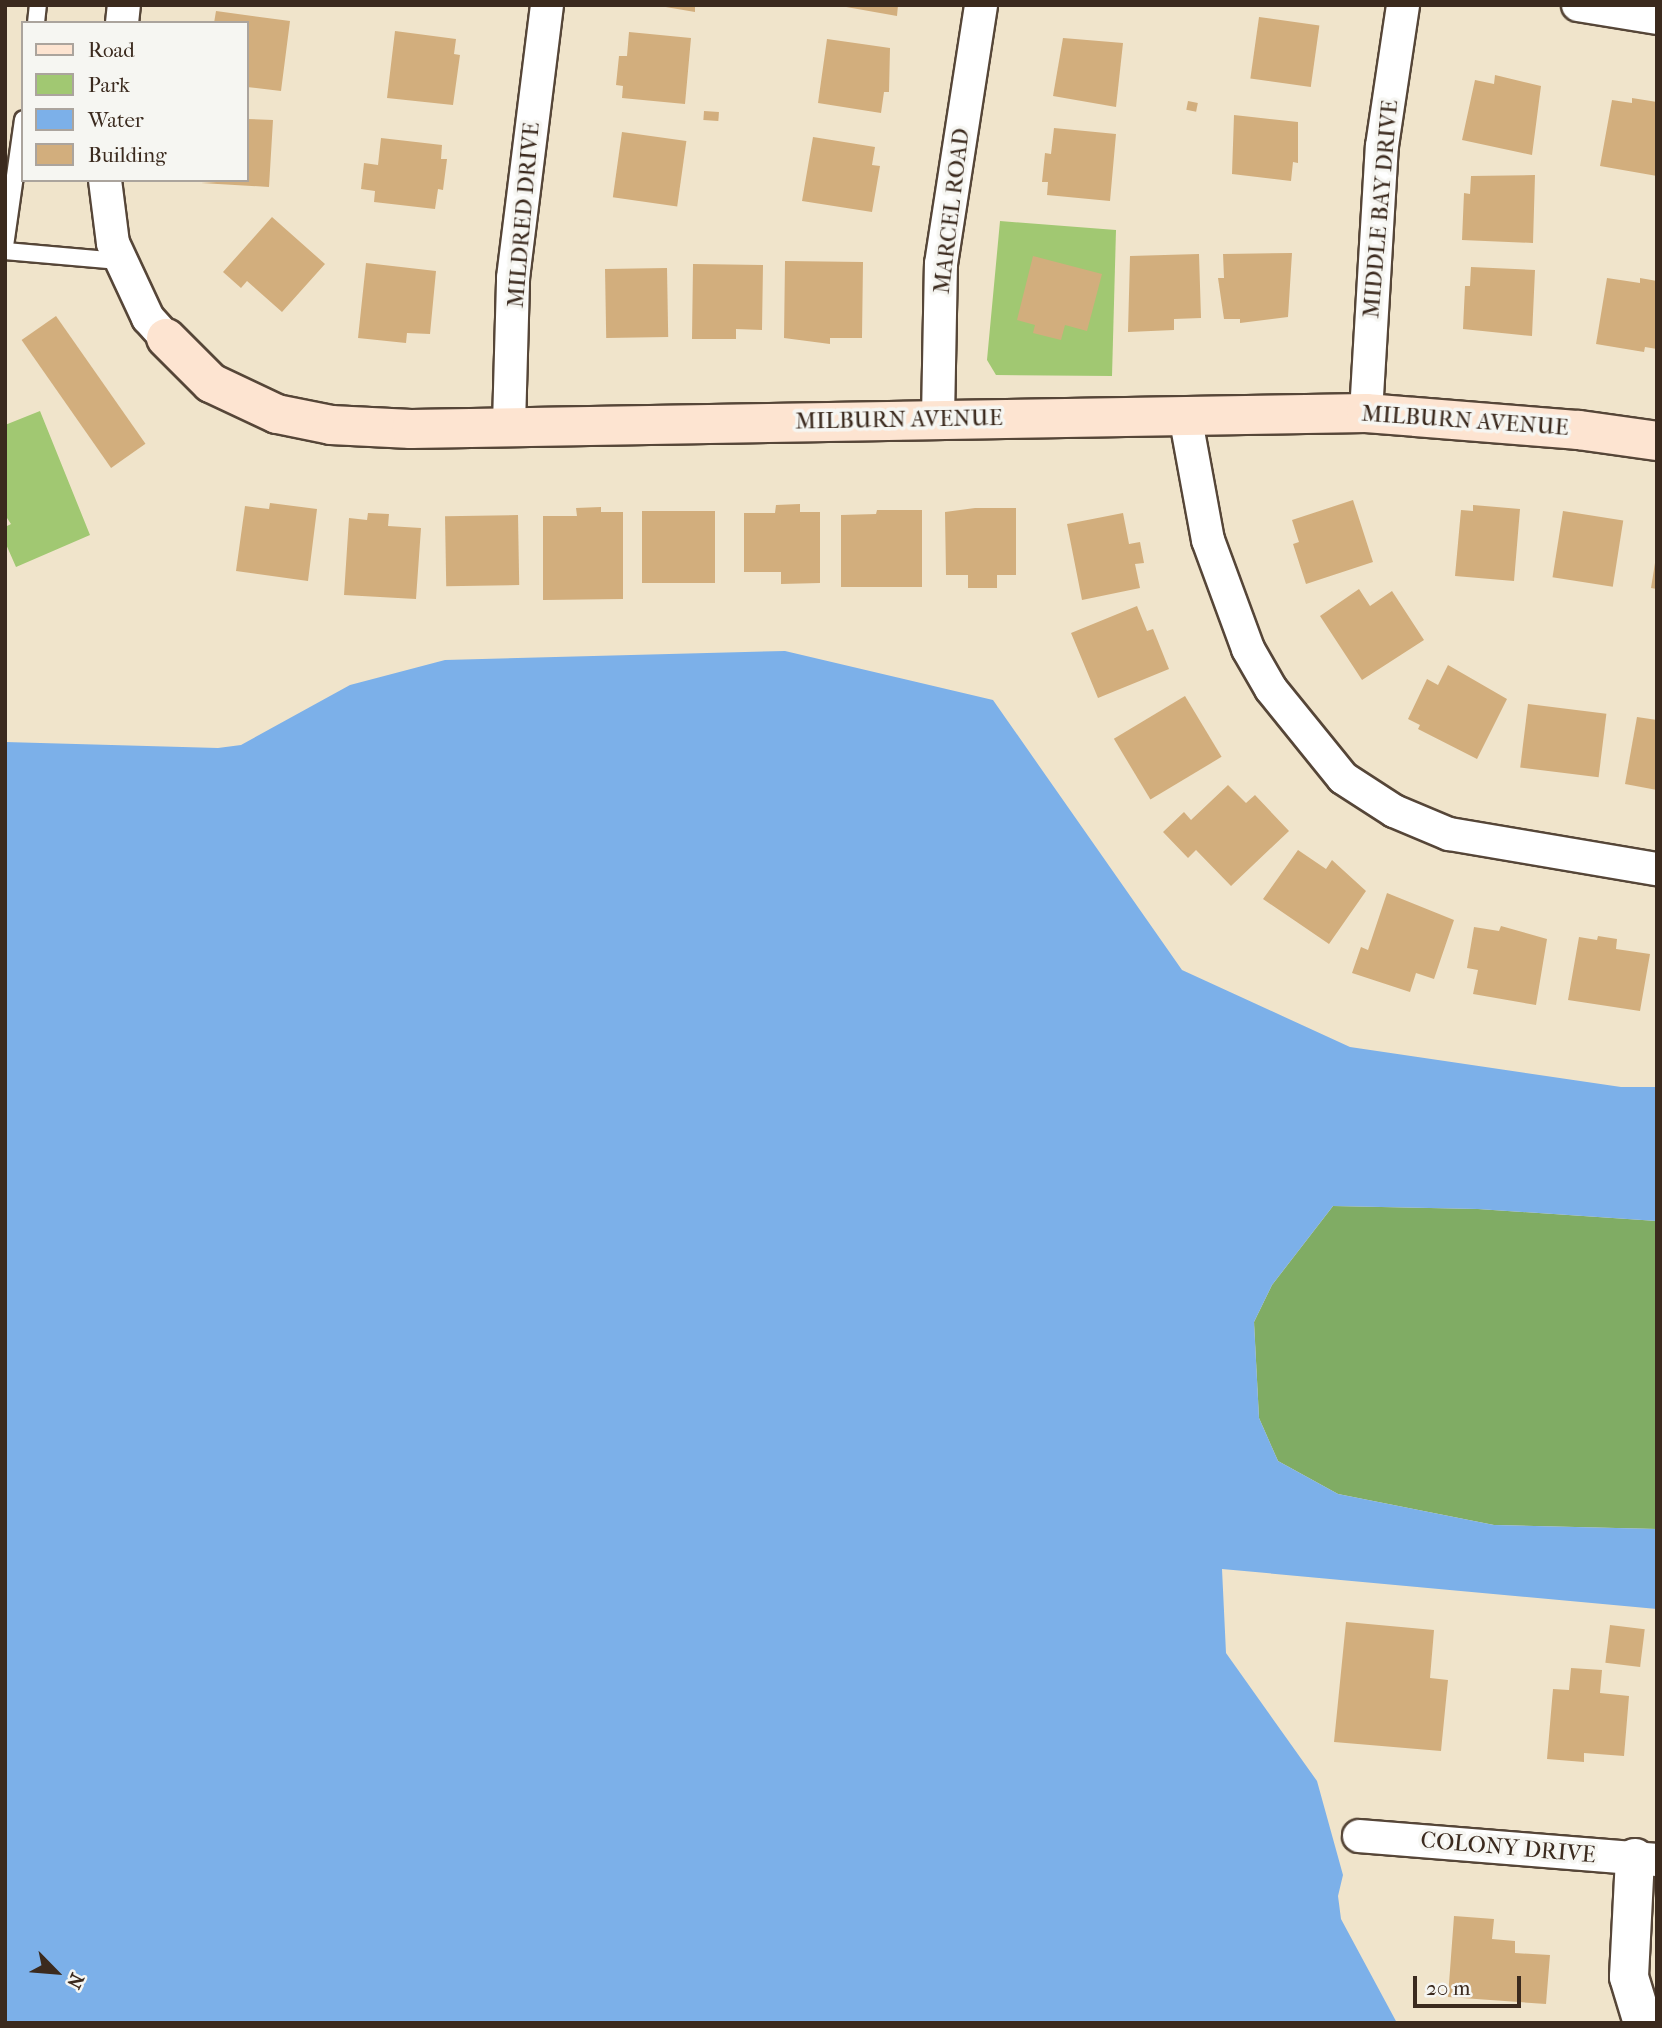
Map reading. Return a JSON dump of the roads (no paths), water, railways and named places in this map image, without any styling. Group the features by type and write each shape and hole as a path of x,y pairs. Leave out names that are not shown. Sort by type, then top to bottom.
{"main road":[{"name":"MILBURN AVENUE","path":"166,338 211,383 277,414 331,425 411,429 509,425 638,427 938,418 1366,413 1579,429 1657,442"}],"street":[{"name":"MILDRED DRIVE","path":"509,425 513,278 547,5"},
{"name":"MARCEL ROAD","path":"938,418 941,264 981,5"},
{"name":"MIDDLE BAY DRIVE","path":"1366,413 1382,146 1404,5"},
{"path":"1578,5 1657,18"},
{"path":"105,182 113,243 120,261 148,318 166,338"},
{"path":"1185,415 1208,540 1248,649 1271,689 1343,778 1394,811 1449,834 1657,869"},
{"name":"COLONY DRIVE","path":"1359,1836 1646,1859"},
{"path":"1643,2023 1629,1977 1646,1859"}],"lane":[{"path":"5,246 21,133"},
{"path":"5,251 120,261"}],"water":[{"path":"785,651 993,700 1182,970 1350,1047 1621,1087 1657,1087 1657,1221 1478,1209 1333,1206 1272,1285 1254,1322 1259,1418 1278,1461 1338,1494 1494,1525 1657,1529 1657,1609 1222,1569 1226,1653 1317,1781 1343,1875 1338,1896 1341,1919 1397,2023 5,2023 5,742 218,748 241,745 350,685 445,660"}]}
